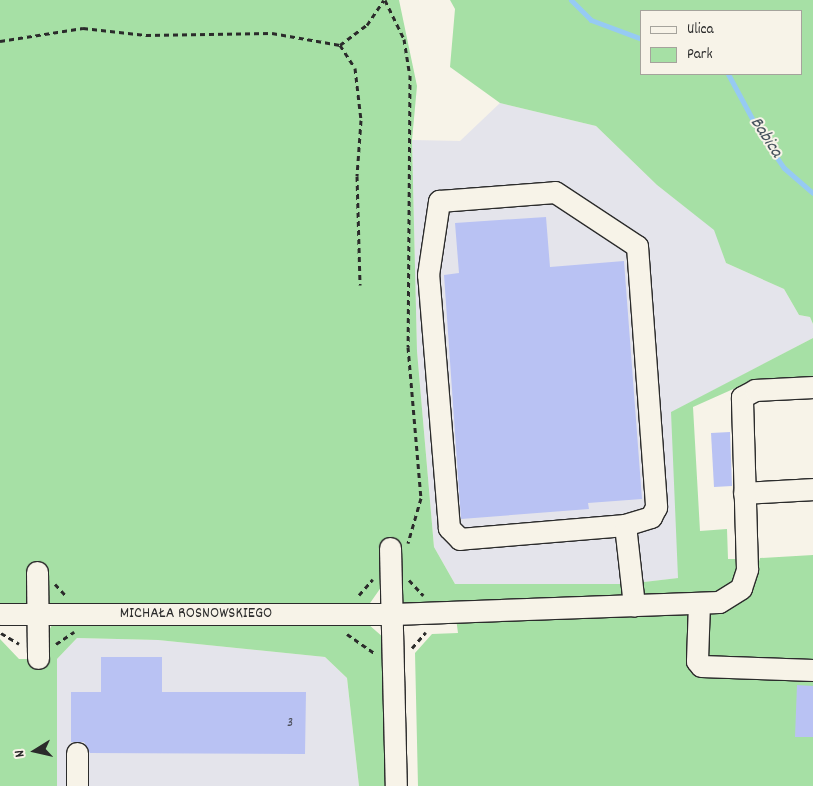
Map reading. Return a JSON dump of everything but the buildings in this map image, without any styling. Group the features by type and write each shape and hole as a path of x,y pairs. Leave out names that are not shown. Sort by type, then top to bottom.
{"street":[{"path":"555,192 637,246 656,507 651,517 625,524 460,539 449,528 449,449 428,275 439,201 555,192"},
{"name":"MICHAŁA ROSNOWSKIEGO","path":"0,614 393,614 699,603 728,599 745,578 742,397 755,390 813,387"},
{"path":"744,493 813,489"},
{"path":"625,524 634,605"},
{"path":"390,548 396,786"},
{"path":"37,575 38,658"},
{"path":"699,603 697,661 701,666 813,670"},
{"path":"77,753 77,786"}],"path":[{"path":"0,41 84,28 146,35 272,33 340,45 367,25 384,0"},
{"path":"340,45 355,68 361,120 357,176 360,285"},
{"path":"350,598 357,597 377,572"},
{"path":"404,572 430,597"},
{"path":"37,575 52,581 73,598"},
{"path":"412,653 413,646 431,629"}],"shaded area":[{"path":"500,103 596,126 657,185 715,230 726,263 784,289 799,315 810,317 813,324 813,338 672,412 679,578 627,584 455,584 434,547 417,351 412,140 460,141"},
{"path":"77,638 158,640 325,657 347,678 359,786 57,786 57,659"}],"green space":[{"path":"0,0 399,0 417,86 412,140 417,351 434,547 455,584 627,584 678,578 671,412 813,338 813,379 749,382 693,407 700,531 727,529 728,559 747,559 735,594 393,614 391,573 368,606 0,603"},
{"path":"450,0 813,0 813,324 810,317 799,315 784,289 726,263 714,230 657,185 596,126 500,103 450,67 455,9"},
{"path":"813,555 813,786 418,786 415,653 432,634 458,633 456,618 720,610 741,602 752,587 760,558"},
{"path":"95,621 368,624 384,638 388,786 359,786 347,678 325,657 158,640 77,638 57,659 57,786 0,786 0,639 19,659 44,659 46,636 52,625"}],"waterway":[{"name":"Babica","path":"571,0 591,20 640,38"},
{"name":"Babica","path":"729,75 761,135 784,168 813,193"}]}
